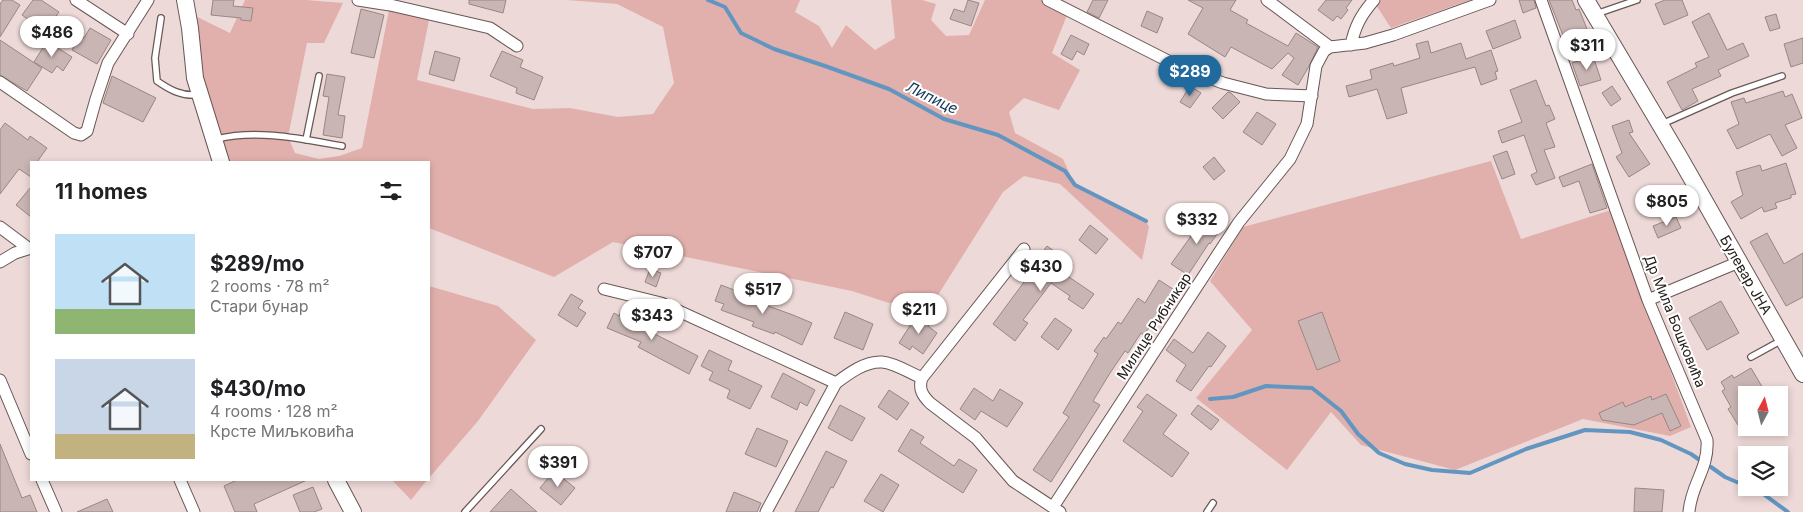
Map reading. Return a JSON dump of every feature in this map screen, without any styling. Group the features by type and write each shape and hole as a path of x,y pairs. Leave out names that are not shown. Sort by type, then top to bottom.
{"main road":[{"path":"185,0 198,95 221,161"},
{"name":"Булевар ЈНА","path":"1586,0 1803,374"},
{"path":"337,481 353,512"}],"street":[{"path":"76,0 128,34"},
{"path":"0,82 74,133 81,135 87,131 108,63 148,0"},
{"path":"358,0 400,3 490,28 517,46"},
{"path":"1048,0 1176,65 1223,83 1266,94 1312,96"},
{"path":"1351,45 1354,29 1374,0"},
{"path":"1271,1 1330,47 1365,43 1393,35 1490,0"},
{"name":"Др Мила Бошковића","path":"1541,0 1648,300 1707,440 1708,454 1702,472 1692,491 1688,512"},
{"name":"Милице Рибникар","path":"1056,510 1239,222 1290,159 1308,124 1316,66 1324,51 1330,47"},
{"path":"0,227 30,248"},
{"path":"0,262 15,253 30,248"},
{"path":"1024,249 922,378 920,390 926,399 976,438 1013,481 1056,510"},
{"path":"1648,300 1739,262"},
{"path":"604,289 661,303 836,383"},
{"path":"766,512 836,383 851,372 873,363 882,362 922,378"},
{"path":"0,380 30,452"},
{"path":"42,481 56,512"},
{"path":"180,481 194,512"}],"lane":[{"path":"1595,14 1636,0"},
{"path":"161,18 155,58 157,80 170,90 186,96 198,95"},
{"path":"306,140 319,76"},
{"path":"1660,125 1732,93 1782,76"},
{"path":"215,140 242,136 288,137 342,146"},
{"path":"1751,357 1783,340"},
{"path":"466,512 540,429"},
{"path":"1207,512 1213,502"}],"shaded area":[{"path":"245,0 306,0 343,3 324,43 307,43 288,137 295,153 319,159 339,156 362,148 390,5 430,15 417,80 533,109 570,108 618,117 653,114 674,83 663,27 617,4 567,0 800,0 795,12 819,26 832,48 846,25 875,50 895,38 891,0 922,0 936,4 931,20 946,36 969,35 985,0 1048,0 1069,10 1052,53 1080,70 1059,110 1024,98 1009,112 1015,133 1063,159 1075,185 1146,221 1149,227 1142,260 1060,184 1024,176 1003,192 938,295 922,305 907,301 889,303 852,291 613,242 554,277 430,228 430,161 221,161 187,12 230,33"},
{"path":"1381,0 1470,0 1391,28 1376,5"},
{"path":"1491,161 1521,239 1611,210 1691,427 1670,436 1583,419 1455,470 1361,445 1331,412 1287,470 1196,398 1252,330 1210,281 1243,227"},
{"path":"430,286 498,306 536,340 478,421 430,477"},
{"path":"393,481 426,481 411,500"}],"building":[{"path":"3,0 12,0 20,5 0,37 0,4"},
{"path":"33,0 41,0 59,12 45,32 22,15"},
{"path":"213,0 234,0 233,6 253,8 251,21 211,15"},
{"path":"469,0 506,0 503,13 469,4"},
{"path":"968,0 979,3 971,26 950,19 954,9 964,12"},
{"path":"1093,0 1108,0 1099,18 1087,12"},
{"path":"1188,0 1236,0 1230,10 1248,20 1246,23 1288,46 1296,33 1318,47 1298,85 1282,75 1294,58 1288,53 1272,69 1231,47 1225,57 1188,34 1203,8"},
{"path":"1326,0 1352,0 1346,8 1348,10 1341,19 1337,16 1333,21 1318,10"},
{"path":"1519,0 1534,0 1536,8 1523,13"},
{"path":"1549,0 1572,0 1576,10 1579,9 1589,34 1566,43"},
{"path":"1665,0 1682,0 1688,15 1664,25 1655,4"},
{"path":"361,9 384,15 374,58 351,53"},
{"path":"1147,11 1163,18 1157,33 1141,26"},
{"path":"1709,13 1727,50 1743,43 1749,56 1718,70 1721,76 1692,89 1698,101 1682,110 1667,82 1697,67 1695,63 1709,57 1692,22"},
{"path":"1776,14 1780,28 1770,31 1765,17"},
{"path":"1515,20 1521,38 1493,49 1486,31"},
{"path":"90,28 111,40 97,64 72,50 80,36 84,38"},
{"path":"1071,35 1089,44 1084,55 1077,51 1072,60 1061,54"},
{"path":"1803,38 1803,63 1791,67 1784,44"},
{"path":"0,40 42,68 27,91 0,75"},
{"path":"47,41 72,57 63,71 57,66 52,73 34,62"},
{"path":"1428,41 1431,53 1461,43 1466,59 1491,50 1498,71 1495,72 1497,79 1481,85 1475,67 1401,88 1407,113 1387,119 1377,89 1349,97 1346,86 1372,79 1370,70 1393,63 1394,66 1420,58 1416,44"},
{"path":"435,51 460,58 454,81 429,74"},
{"path":"502,51 523,60 520,67 543,77 534,100 516,93 517,88 490,76"},
{"path":"1593,56 1601,80 1580,86 1572,63"},
{"path":"327,74 345,77 338,115 345,116 342,138 323,135 329,97 323,96"},
{"path":"112,76 156,98 143,122 103,103"},
{"path":"1536,80 1546,106 1549,105 1555,119 1546,123 1555,147 1544,150 1555,178 1536,185 1531,175 1537,172 1524,135 1502,143 1498,131 1522,122 1510,90"},
{"path":"1190,86 1201,93 1190,108 1180,102"},
{"path":"1612,86 1621,99 1611,106 1602,93"},
{"path":"1783,91 1785,97 1792,94 1802,118 1785,125 1797,148 1782,156 1770,134 1737,149 1727,130 1739,124 1731,102 1744,98 1746,103"},
{"path":"1228,92 1240,102 1223,119 1212,108"},
{"path":"1257,112 1276,124 1262,145 1243,132"},
{"path":"1629,120 1633,132 1629,133 1650,164 1629,177 1616,157 1622,153 1612,126"},
{"path":"5,123 28,140 30,136 47,148 38,161 30,161 30,176 19,169 0,194 0,130"},
{"path":"1507,151 1515,174 1502,179 1493,156"},
{"path":"1214,157 1225,171 1214,180 1203,167"},
{"path":"1786,163 1796,194 1791,195 1791,198 1775,203 1777,208 1764,212 1762,207 1741,219 1731,202 1743,195 1736,172 1760,165 1762,171"},
{"path":"1592,164 1607,208 1590,213 1579,181 1563,187 1559,177"},
{"path":"30,188 30,216 16,205"},
{"path":"1207,214 1223,226 1209,243 1188,275 1171,264"},
{"path":"1676,217 1681,228 1658,238 1653,226"},
{"path":"1090,225 1108,239 1096,254 1079,240"},
{"path":"1767,233 1784,264 1803,253 1803,297 1786,306 1750,242"},
{"path":"1047,246 1073,265 1066,275 1094,294 1083,309 1068,299 1070,296 1051,283 1023,320 1028,323 1015,341 993,324 1033,270 1031,268"},
{"path":"650,269 661,273 656,287 645,282"},
{"path":"1159,280 1176,291 1144,335 1141,333 1128,353 1125,351 1110,373 1093,401 1100,405 1051,482 1033,470 1069,417 1063,413 1098,354 1094,351 1104,337 1106,339 1118,322 1121,324 1138,298 1145,303"},
{"path":"721,285 750,296 749,299 812,323 802,345 775,332 774,334 752,326 754,322 721,310 724,304 715,301"},
{"path":"571,294 583,301 578,308 586,313 577,327 558,315"},
{"path":"1721,301 1739,333 1707,350 1689,318"},
{"path":"623,307 644,316 639,326 698,356 689,374 638,347 641,342 607,328 614,313 619,316"},
{"path":"845,312 873,324 863,350 834,338"},
{"path":"1322,312 1340,361 1317,370 1298,321"},
{"path":"918,313 931,321 928,326 937,333 923,354 912,346 910,350 899,343"},
{"path":"1055,318 1072,330 1058,350 1041,337"},
{"path":"1208,332 1226,346 1191,391 1176,381 1186,365 1166,350 1174,339 1193,353"},
{"path":"709,350 732,361 728,370 762,386 750,409 727,398 730,390 709,380 713,372 701,366"},
{"path":"1751,368 1762,386 1738,386 1738,425 1728,409 1731,407 1722,391 1725,389 1721,382 1732,375 1734,378"},
{"path":"783,373 815,390 807,406 800,402 797,410 771,397"},
{"path":"974,388 993,401 1000,389 1023,403 1007,427 981,411 975,420 960,409"},
{"path":"889,390 909,403 897,420 878,407"},
{"path":"1147,394 1177,415 1163,434 1189,453 1172,477 1123,441 1143,411 1137,407"},
{"path":"1666,394 1681,426 1670,431 1662,413 1634,425 1602,420 1599,413 1623,402 1625,407 1651,396 1652,400"},
{"path":"840,405 865,418 852,441 828,428"},
{"path":"1198,405 1219,420 1211,430 1191,414"},
{"path":"757,428 788,441 776,467 745,454"},
{"path":"911,429 924,437 920,443 954,466 959,459 977,470 963,493 898,451"},
{"path":"0,444 22,498 30,495 37,512 0,512"},
{"path":"826,451 847,461 818,512 795,512"},
{"path":"554,471 575,488 561,505 540,488"},
{"path":"881,474 899,485 883,512 864,501"},
{"path":"235,481 305,481 254,504 257,512 235,512 224,486"},
{"path":"313,487 322,509 314,512 300,512 293,495"},
{"path":"1635,488 1664,490 1662,512 1634,512"},
{"path":"511,489 537,512 490,512"},
{"path":"734,492 761,503 757,512 726,512"},
{"path":"107,499 113,512 77,512"}],"waterway":[{"name":"Липице","path":"708,0 725,7 741,33 774,49 889,89 944,119 998,135 1065,171 1075,185 1146,221"},
{"path":"1210,399 1233,397 1266,386 1312,388 1341,411 1358,434 1379,453 1405,464 1432,470 1470,473 1526,449 1585,430 1630,432 1661,440 1691,454 1701,461"},
{"path":"1711,467 1725,477 1738,483"},
{"path":"1766,496 1788,512"}]}
